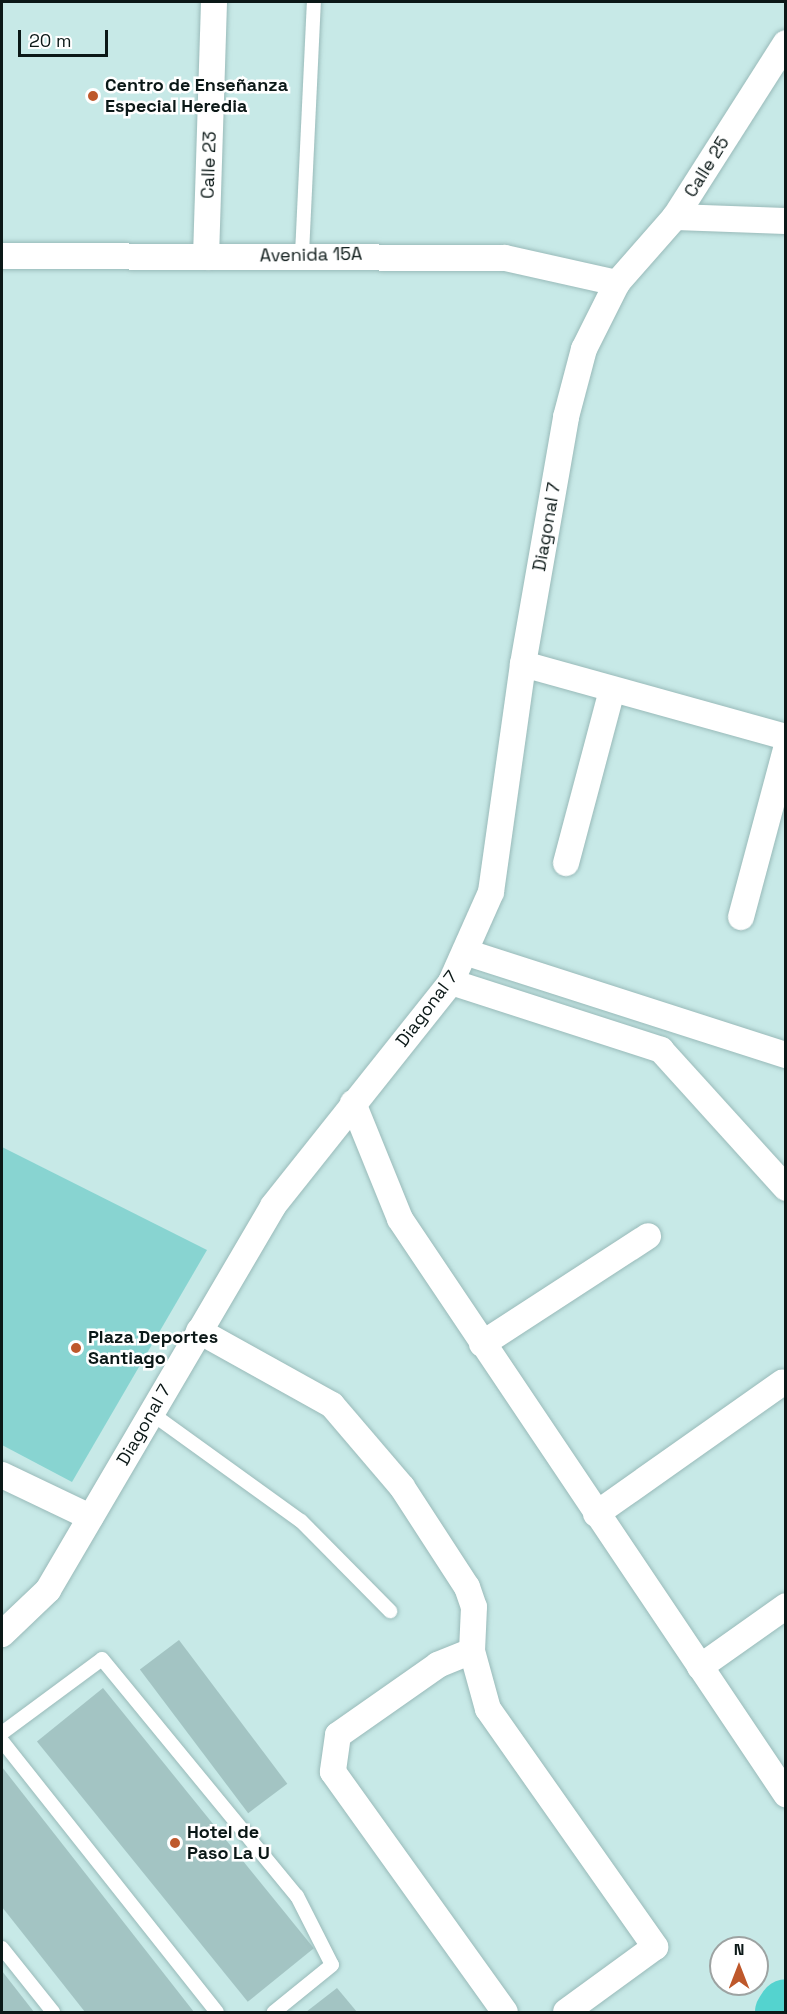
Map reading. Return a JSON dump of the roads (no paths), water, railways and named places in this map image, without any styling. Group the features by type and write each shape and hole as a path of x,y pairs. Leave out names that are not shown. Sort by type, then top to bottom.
{"street":[{"name":"Calle 23","path":"206,256 214,2"},
{"name":"Calle 25","path":"617,283 675,217 786,43"},
{"path":"675,217 786,221"},
{"name":"Avenida 15A","path":"2,256 302,254 505,258 617,283"},
{"name":"Diagonal 7","path":"2,1634 48,1590 273,1206 451,982 465,952 491,892 523,664 566,417 584,349 617,283"},
{"path":"523,664 786,737"},
{"path":"566,863 612,690"},
{"path":"741,917 786,749"},
{"path":"465,952 786,1055"},
{"path":"451,982 661,1050 786,1188"},
{"path":"661,1050 673,1020"},
{"path":"353,1103 400,1219 786,1794"},
{"path":"482,1344 648,1236"},
{"path":"199,1331 339,1413 402,1487 467,1587 474,1607 472,1651 488,1709 656,1947 566,2013"},
{"path":"596,1514 782,1383"},
{"path":"2,1474 90,1517"},
{"path":"700,1667 786,1606"},
{"path":"472,1651 438,1665 338,1735 333,1772 505,2013"}],"lane":[{"path":"302,254 314,2"},
{"path":"151,1413 301,1521 390,1611"},
{"path":"2,1733 102,1659 297,1896 332,1965 274,2013"},
{"path":"2,1741 216,2013"},
{"path":"2,1948 53,2013"}],"waterway":[{"path":"782,2012 786,2006"}],"place":[{"name":"Centro de Enseñanza Especial Heredia","path":"93,96"},
{"name":"Plaza Deportes Santiago","path":"76,1348"},
{"name":"Hotel de Paso La U","path":"175,1843"}]}
